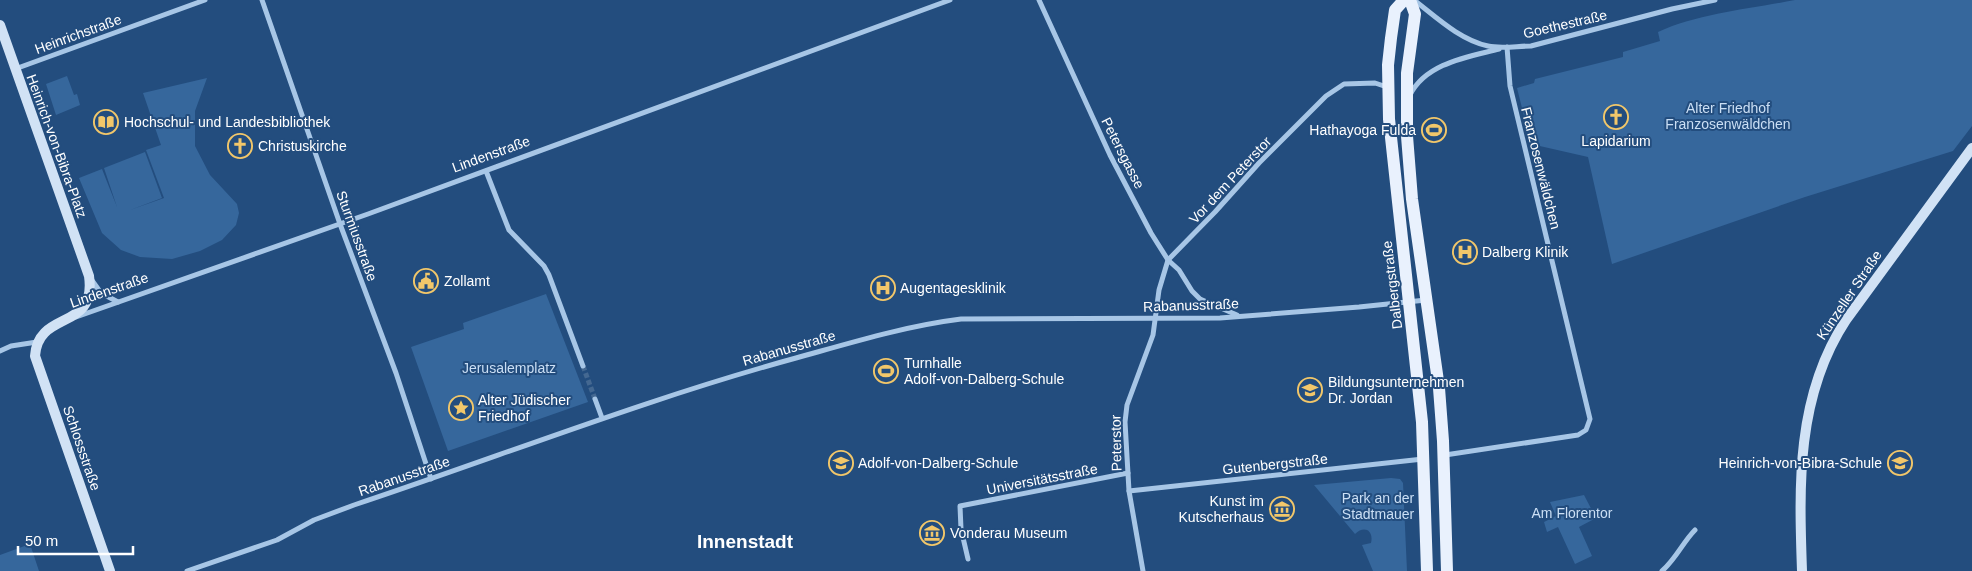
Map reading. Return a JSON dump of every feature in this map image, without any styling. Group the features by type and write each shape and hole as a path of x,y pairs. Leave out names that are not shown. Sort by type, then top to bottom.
{"main road":[{"name":"Dalbergstraße","path":"1404,0 1395,10 1388,65 1388,88 1392,160 1422,422 1427,571"},
{"path":"1410,0 1414,14 1407,73 1409,168 1439,388 1447,571"}],"street":[{"name":"Heinrichstraße","path":"15,69 205,0"},
{"name":"Sturmiusstraße","path":"262,0 340,224 396,373 431,479"},
{"name":"Lindenstraße","path":"40,338 62,321 340,224 950,0"},
{"name":"Petersgasse","path":"1039,0 1110,155 1151,233 1168,260"},
{"name":"Goethestraße","path":"1414,0 1461,34 1488,46 1507,47 1531,46 1672,9 1715,0"},
{"name":"Heinrich-von-Bibra-Platz","path":"0,25 89,276 90,286 86,302 83,309 72,318"},
{"name":"Goethestraße","path":"1407,100 1412,90 1436,68 1507,47"},
{"name":"Franzosenwäldchen","path":"1443,455 1578,435 1586,430 1590,418 1510,86 1507,47"},
{"name":"Vor dem Peterstor","path":"1168,260 1210,218 1259,163 1326,96 1344,84 1375,83 1388,88"},
{"name":"Künzeller Straße","path":"1802,571 1800,515 1803,445 1809,406 1826,353 1846,320 1880,272 1972,148"},
{"path":"486,171 509,230 544,266 549,275 583,366"},
{"path":"1156,317 1159,290 1168,260 1180,270 1192,291 1200,299 1238,316"},
{"name":"Heinrich-von-Bibra-Platz","path":"89,276 101,292 118,302"},
{"name":"Rabanusstraße","path":"187,571 277,540 314,520 602,418 756,369 925,323 961,319 1220,318 1428,300"},
{"name":"Peterstor","path":"1143,571 1129,491 1126,422 1127,405 1153,335 1156,317"},
{"path":"0,351 40,338"},
{"name":"Schlossstraße","path":"40,338 35,356 110,571"},
{"path":"595,399 602,418"},
{"name":"Gutenbergstraße","path":"1129,491 1424,459"},
{"name":"Universitätsstraße","path":"968,559 961,529 960,506 1128,473"},
{"path":"1662,571 1671,563 1689,536 1696,530"}],"green space":[{"name":"Alter Friedhof Franzosenwäldchen","path":"1795,0 1972,0 1972,126 1953,151 1805,197 1612,264 1588,157 1531,144 1517,88 1534,83 1535,79 1623,57 1623,52 1660,41 1658,32 1691,20"},
{"path":"67,76 74,95 77,94 80,105 56,115 46,84"},
{"path":"207,78 195,111 195,146 210,175 237,204 239,213 236,225 222,240 200,251 172,259 140,257 121,250 102,233 79,178 102,169 117,207 104,168 145,152 162,198 130,210 164,198 146,150 161,145 143,93"},
{"name":"Jerusalemplatz","path":"546,294 588,402 448,451 411,347 464,329 463,323"},
{"name":"Park an der Stadtmauer","path":"1391,478 1400,479 1403,483 1407,571 1373,571 1362,545 1371,543 1370,532 1365,529 1355,534 1314,485"},
{"name":"Am Florentor","path":"1584,495 1596,518 1579,527 1592,556 1575,564 1558,527 1547,532 1544,522 1556,516 1550,502"},
{"path":"30,544 39,571 0,571 0,555"}],"tunnel":[{"path":"583,366 595,399"}],"place":[{"name":"Lapidarium","path":"1616,117"},
{"name":"Hochschul- und Landesbibliothek","path":"106,122"},
{"name":"Hathayoga Fulda","path":"1434,130"},
{"name":"Christuskirche","path":"240,146"},
{"name":"Dalberg Klinik","path":"1465,252"},
{"name":"Zollamt","path":"426,281"},
{"name":"Augentagesklinik","path":"883,288"},
{"name":"Turnhalle Adolf-von-Dalberg-Schule","path":"886,371"},
{"name":"Bildungsunternehmen Dr. Jordan","path":"1310,390"},
{"name":"Alter Jüdischer Friedhof","path":"461,408"},
{"name":"Adolf-von-Dalberg-Schule","path":"841,463"},
{"name":"Heinrich-von-Bibra-Schule","path":"1900,463"},
{"name":"Kunst im Kutscherhaus","path":"1282,509"},
{"name":"Vonderau Museum","path":"932,533"}],"district":[{"name":"Innenstadt","path":"745,541"}]}
